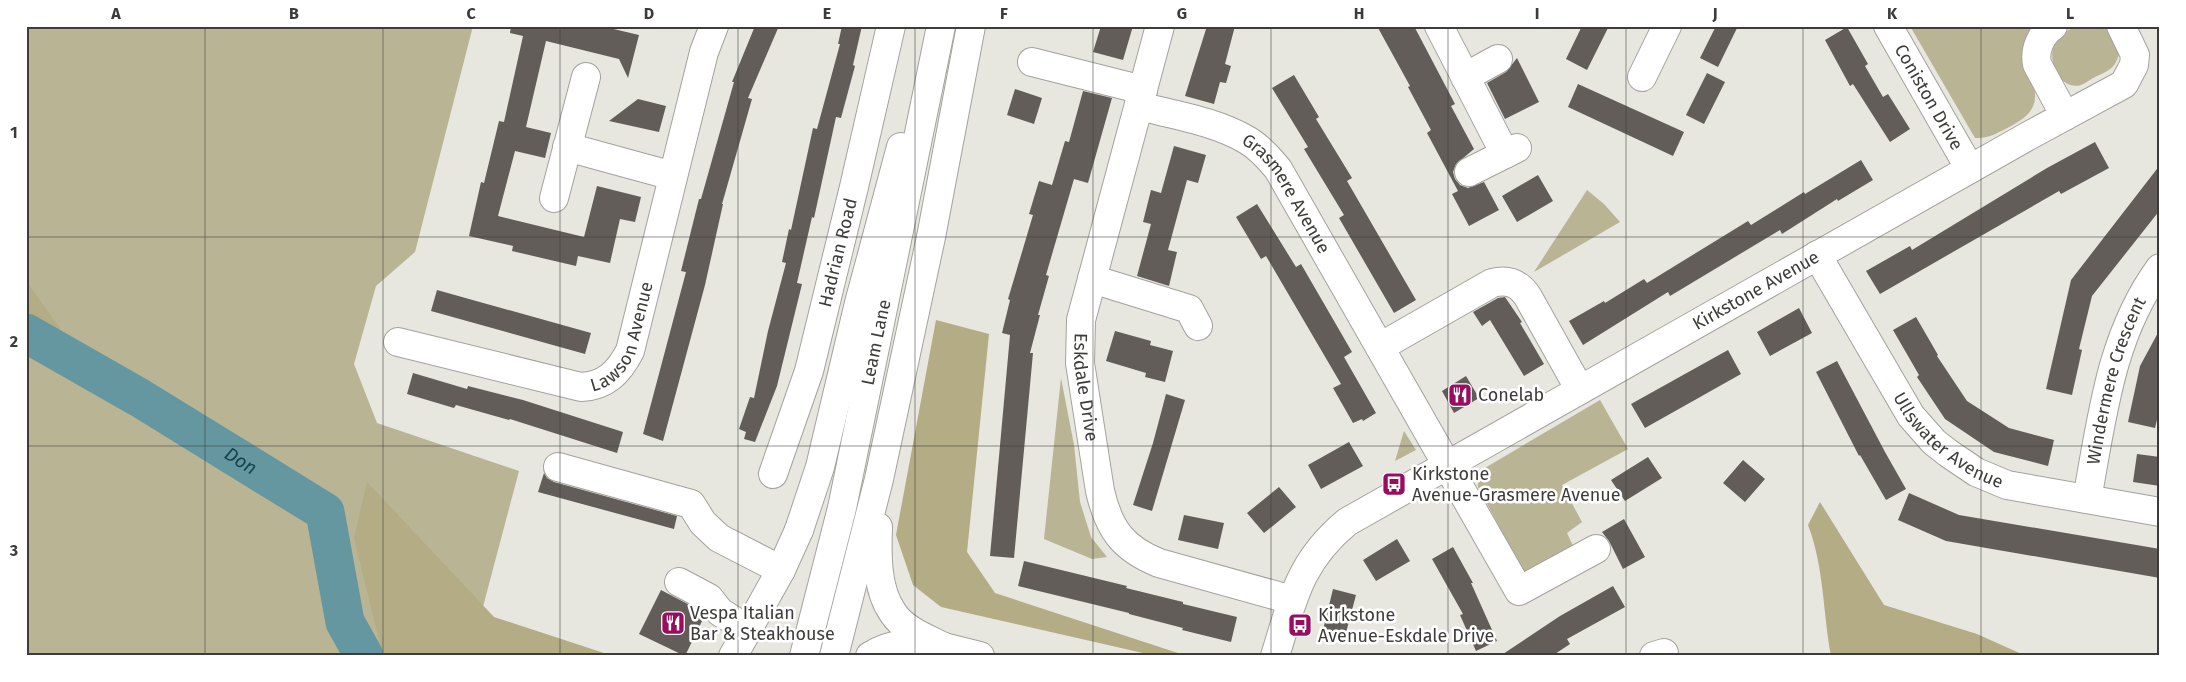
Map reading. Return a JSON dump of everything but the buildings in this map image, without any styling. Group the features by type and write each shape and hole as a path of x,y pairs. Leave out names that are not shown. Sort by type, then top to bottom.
{"main road":[{"name":"Lawson Avenue","path":"398,342 581,387 605,382 623,364 630,351 704,52 714,26"},
{"name":"Hadrian Road","path":"773,474 809,371 891,26"},
{"path":"734,656 781,570 799,530 820,467 888,192 935,26"},
{"name":"Leam Lane","path":"804,656 842,508 941,26"},
{"name":"Leam Lane","path":"834,656 879,479 930,237 971,26"},
{"name":"Eskdale Drive","path":"1160,26 1081,320 1080,363 1100,491 1105,511 1113,528 1125,544 1140,556 1292,600"},
{"path":"1438,26 1465,77 1511,151 1469,172"},
{"path":"1642,77 1667,26"},
{"name":"Coniston Drive","path":"1888,26 1970,169"},
{"path":"2053,26 2043,35 2036,56 2037,64 2065,116"},
{"name":"Kirkstone Avenue","path":"1275,656 1292,600 1305,569 1317,550 1347,522 1817,255 2124,84 2134,65 2135,55 2121,26"},
{"path":"1465,77 1498,59"},
{"name":"Grasmere Avenue","path":"1032,62 1141,98 1230,131 1248,140 1264,153 1278,169 1446,465"},
{"path":"554,198 586,77"},
{"path":"567,147 674,176"},
{"name":"Ullswater Avenue","path":"1817,255 1911,416 1934,442 1961,462 1992,480 2007,485 2160,512"},
{"name":"Windermere Crescent","path":"2087,499 2113,367 2140,298 2160,268"},
{"path":"1092,279 1189,309 1198,326"},
{"path":"1380,347 1492,283 1509,282 1523,289 1580,390"},
{"path":"1446,465 1519,591 1596,549"},
{"path":"558,467 692,504 703,523 718,538 781,570"},
{"path":"879,479 877,560 884,597 893,614 904,625 917,634 944,647"},
{"path":"679,582 710,598 720,612 749,630"},
{"path":"870,656 883,648 897,644 944,647 980,656"}],"shaded area":[{"path":"26,26 473,26 415,252 376,286 354,364 377,423 519,471 480,618 556,656 26,656"},
{"path":"1910,26 2033,26 2027,40 2024,55 2035,91 2034,105 2031,111 2019,121 1998,133 1975,138"},
{"path":"2078,26 2108,26 2121,47 2115,63 2110,69 2081,85 2073,86 2065,83 2055,69 2052,51 2060,35"},
{"path":"1587,190 1604,204 1620,222 1534,272"},
{"path":"26,281 60,328 46,344 26,333"},
{"path":"936,320 989,334 967,552 995,593 1187,656 1156,656 941,607 913,585 896,535"},
{"path":"1061,378 1074,445 1080,502 1091,537 1107,557 1092,559 1044,539"},
{"path":"1600,400 1628,449 1562,485 1582,522 1567,533 1574,548 1539,571 1523,571 1478,487 1478,472"},
{"path":"1404,431 1416,450 1395,461"},
{"path":"367,482 494,617 613,656 383,656 354,538"},
{"path":"1820,502 1884,605 1977,634 2026,656 1831,656 1820,573 1808,525"}],"waterway":[{"name":"Don","path":"26,333 140,398 325,512 345,622 364,656"}],"place":[{"name":"Conelab","path":"1460,395"},
{"name":"Kirkstone Avenue-Grasmere Avenue","path":"1394,484"},
{"name":"Vespa Italian Bar & Steakhouse","path":"673,623"},
{"name":"Kirkstone Avenue-Eskdale Drive","path":"1300,625"}]}
